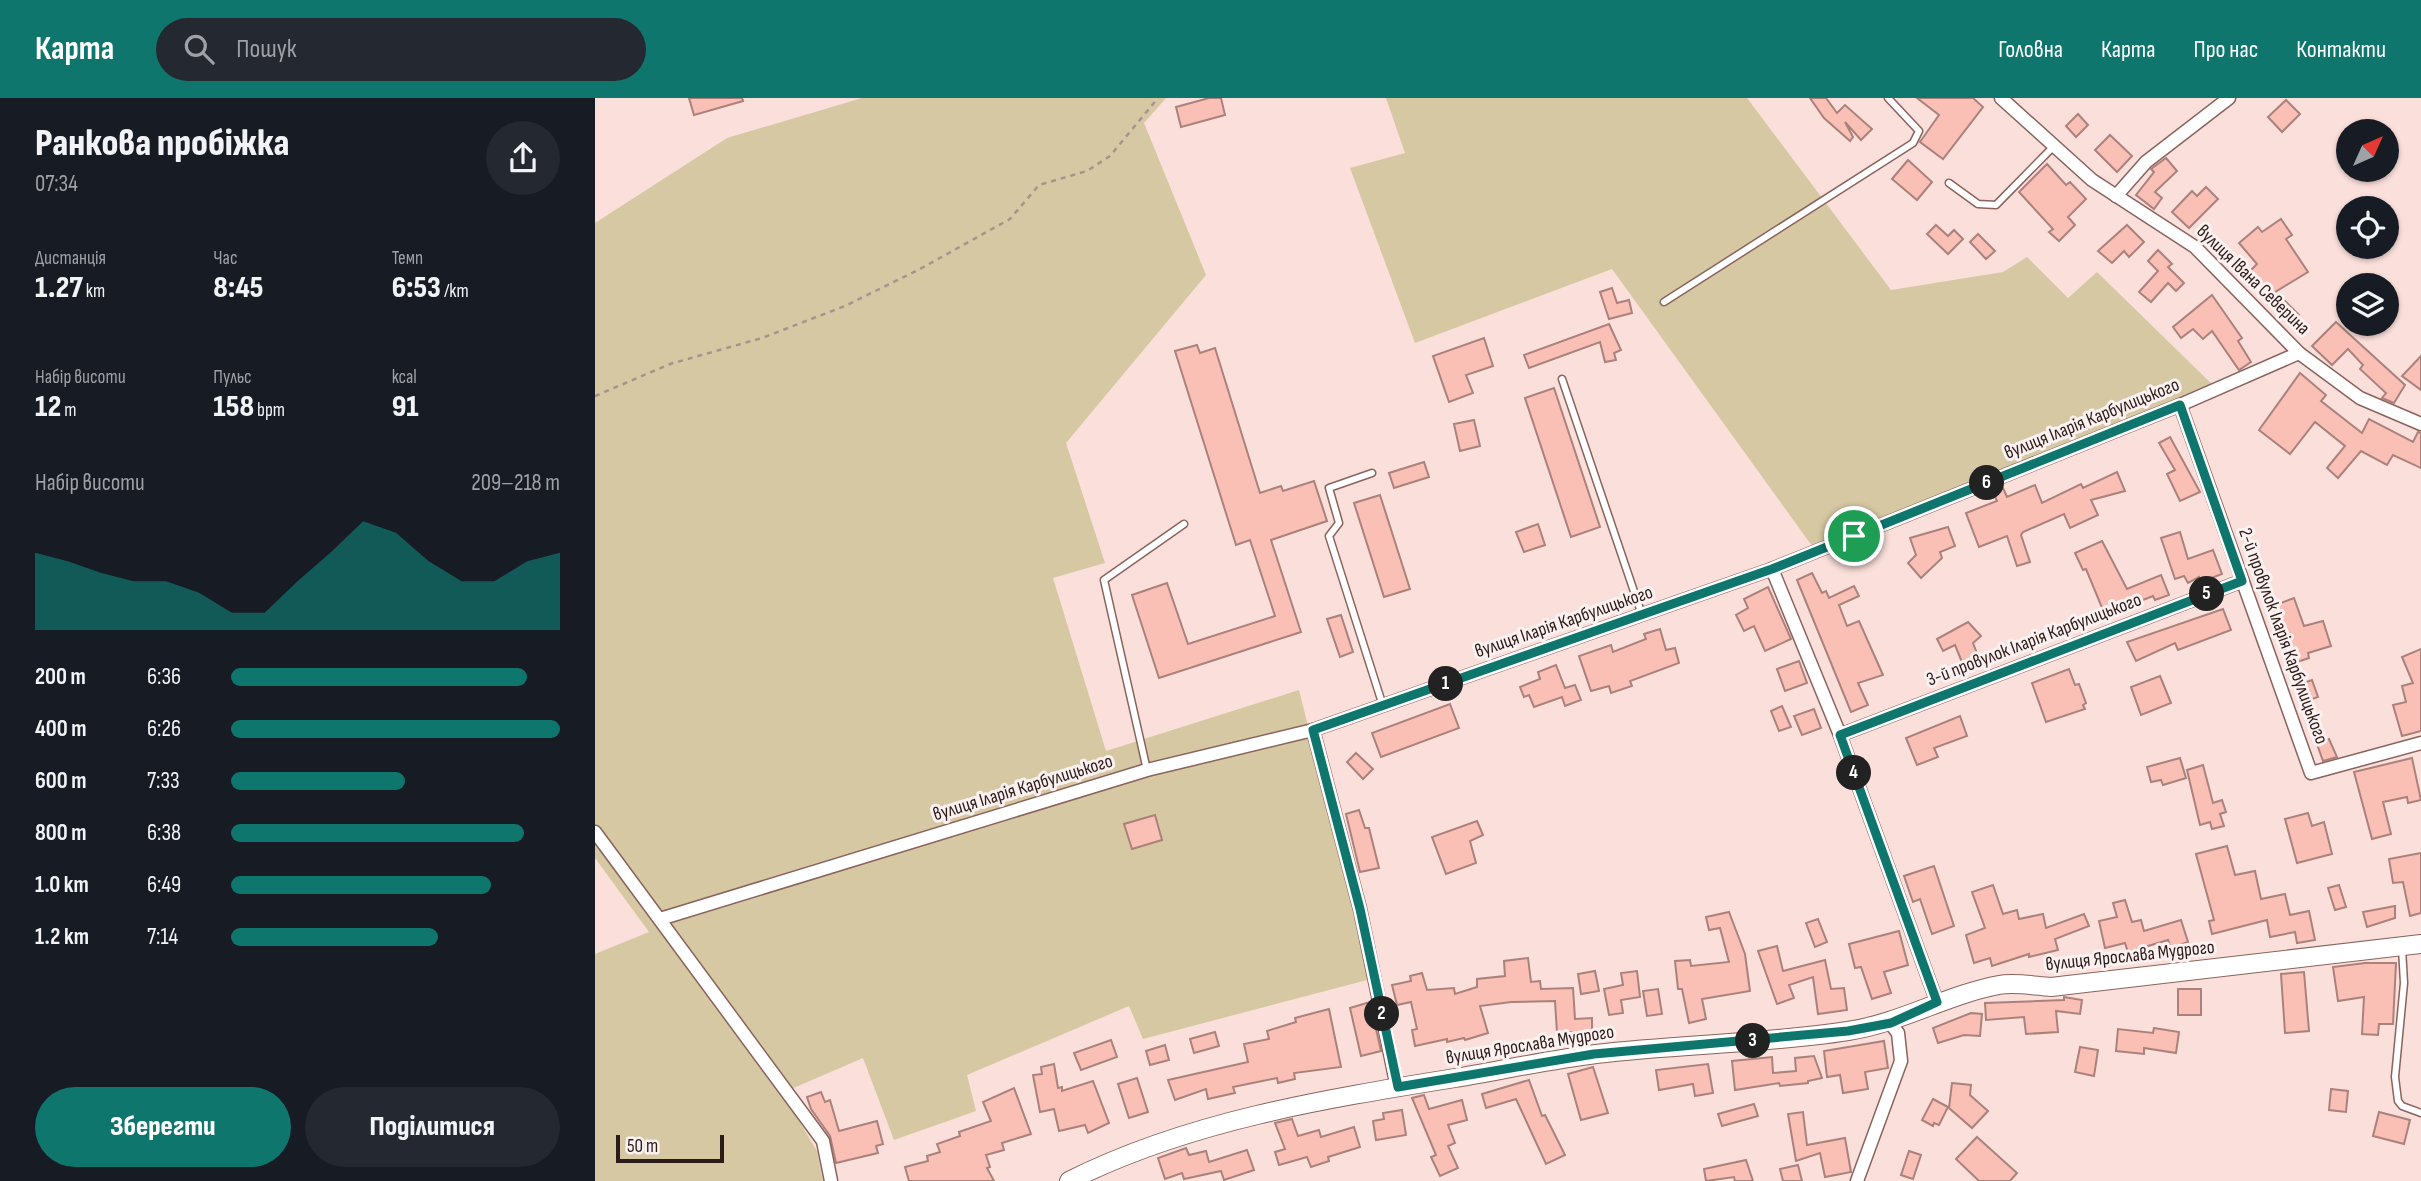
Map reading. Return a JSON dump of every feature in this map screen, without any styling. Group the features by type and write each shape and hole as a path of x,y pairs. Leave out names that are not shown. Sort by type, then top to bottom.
{"main road":[{"name":"вулиця Ярослава Мудрого","path":"1069,1181 1097,1167 1178,1136 1253,1116 1398,1087 1594,1054 1790,1038 1891,1023 1937,1002 2002,984 2051,987 2421,944"}],"street":[{"name":"вулиця Івана Северина","path":"2001,98 2092,180 2195,247 2299,352 2360,398 2421,424"},
{"path":"2116,196 2146,162 2229,98"},
{"name":"вулиця Іларія Карбулицького","path":"660,919 1147,770 1313,730 1383,706 1772,569 2180,405 2299,352"},
{"name":"2-й провулок Іларія Карбулицького","path":"2180,405 2312,772 2421,743"},
{"path":"1772,569 1840,735 1937,1002"},
{"name":"3-й провулок Іларія Карбулицького","path":"1840,735 2242,581"},
{"path":"1313,730 1360,909 1398,1087"},
{"path":"595,832 823,1141 831,1181"},
{"path":"1857,1181 1901,1061 1898,1033 1891,1023"}],"lane":[{"path":"1664,302 1913,143 1919,131 1888,98"},
{"path":"1948,183 1978,204 1996,205 2054,146"},
{"path":"1562,379 1642,615"},
{"path":"1372,472 1329,488 1339,523 1329,536 1383,706"},
{"path":"1147,770 1104,580 1184,524"},
{"path":"2402,946 2405,983 2398,1040 2397,1094 2402,1107 2421,1113"}],"path":[{"path":"595,396 670,364 762,338 845,306 920,269 1010,219 1039,185 1087,171 1110,156 1159,98"}],"shaded area":[{"path":"862,98 1166,98 1144,123 1206,275 1066,443 1105,563 1053,578 1106,751 1299,690 1371,979 1143,1039 1129,1006 967,1075 976,1111 894,1140 863,1058 782,1093 817,1151 823,1181 595,1181 595,954 649,932 595,858 595,223 727,138"},
{"path":"1386,98 1747,98 1891,290 2003,272 2027,257 2068,298 2097,272 2220,392 1820,557 1612,269 1415,343 1350,168 1405,153"}],"building":[{"path":"689,98 742,98 743,101 694,115"},
{"path":"1209,98 1221,98 1225,115 1181,127 1176,107"},
{"path":"1810,98 1826,98 1837,113 1845,105 1872,129 1861,140 1845,122 1853,137 1850,141 1824,118"},
{"path":"1917,98 1973,98 1983,107 1943,159 1920,142 1939,115"},
{"path":"2286,100 2300,114 2282,132 2268,117"},
{"path":"2078,114 2088,125 2076,137 2066,126"},
{"path":"2110,135 2132,156 2117,172 2095,150"},
{"path":"2166,158 2177,171 2155,192 2162,198 2154,209 2136,195 2154,172 2151,169"},
{"path":"1908,160 1932,182 1917,200 1892,179"},
{"path":"2047,164 2066,185 2070,182 2086,199 2068,217 2075,225 2059,241 2049,232 2053,229 2019,192"},
{"path":"2206,187 2218,199 2189,228 2172,212 2192,191 2197,196"},
{"path":"2281,219 2292,235 2286,239 2308,272 2267,297 2246,275 2257,264 2239,243 2258,227 2262,232"},
{"path":"1936,225 1948,236 1954,230 1963,239 1948,254 1927,234"},
{"path":"2127,225 2144,242 2129,257 2124,251 2112,263 2098,251"},
{"path":"1978,234 1995,251 1986,259 1970,242"},
{"path":"2158,250 2172,264 2168,267 2184,283 2176,291 2168,283 2151,302 2139,292 2158,271 2148,261"},
{"path":"1612,288 1617,303 1629,300 1632,313 1609,319 1600,292"},
{"path":"2212,295 2242,338 2238,341 2251,362 2239,370 2212,331 2203,339 2193,329 2181,338 2173,327"},
{"path":"2280,296 2299,315 2289,324 2271,305"},
{"path":"2336,322 2336,336 2351,336 2405,385 2394,403 2382,398 2386,393 2360,369 2363,365 2348,349 2332,365 2312,346"},
{"path":"1609,324 1621,350 1614,353 1616,360 1605,362 1600,342 1529,368 1524,355"},
{"path":"1484,338 1493,366 1466,375 1473,393 1449,402 1433,356"},
{"path":"1197,345 1200,353 1215,348 1260,493 1281,486 1283,491 1314,481 1327,521 1271,540 1301,632 1159,678 1132,595 1167,583 1188,644 1275,616 1250,540 1236,545 1175,351"},
{"path":"2421,356 2421,390 2402,376"},
{"path":"2300,373 2326,395 2321,401 2362,433 2369,419 2413,442 2418,432 2421,433 2421,468 2393,455 2387,465 2361,451 2338,478 2327,468 2345,446 2315,422 2290,454 2259,430"},
{"path":"1554,388 1600,527 1571,537 1525,398"},
{"path":"1474,420 1480,446 1460,451 1454,424"},
{"path":"2170,437 2200,492 2180,501 2167,474 2175,470 2159,443"},
{"path":"1424,462 1429,477 1394,488 1389,473"},
{"path":"2117,472 2125,491 2091,500 2098,515 2070,528 2064,514 2023,532 2021,535 2030,562 2017,566 2007,536 1979,547 1966,513 1997,501 1993,492 2003,488 2007,497 2035,485 2042,503 2081,484 2083,488"},
{"path":"1380,495 1410,589 1384,597 1354,503"},
{"path":"1538,524 1545,545 1524,552 1516,532"},
{"path":"1948,527 1955,546 1940,552 1942,558 1921,578 1908,563 1916,555 1910,538"},
{"path":"2180,532 2188,559 2213,550 2222,574 2201,582 2199,577 2188,583 2184,576 2175,579 2161,538"},
{"path":"2102,541 2127,589 2161,575 2169,595 2155,600 2153,596 2105,615 2086,569 2083,570 2075,553"},
{"path":"1812,573 1822,593 1826,591 1829,598 1854,586 1859,596 1839,605 1847,626 1859,621 1883,675 1858,683 1868,705 1851,712 1797,580"},
{"path":"1768,587 1791,639 1765,651 1754,626 1744,631 1736,615 1748,608 1744,599"},
{"path":"2294,598 2304,626 2323,621 2331,646 2308,653 2309,658 2291,664 2273,606"},
{"path":"2223,609 2231,630 2178,650 2175,643 2136,661 2127,642"},
{"path":"1341,615 1353,652 1340,657 1327,619"},
{"path":"1968,622 1981,636 1973,643 1982,666 1966,672 1955,645 1943,651 1937,639"},
{"path":"1660,629 1666,650 1675,648 1679,663 1630,681 1632,686 1611,693 1609,686 1591,691 1579,656 1611,645 1613,652 1646,639 1644,634"},
{"path":"2421,649 2421,731 2402,736 2393,705 2406,702 2402,686 2413,683 2402,657"},
{"path":"1799,661 1807,683 1785,691 1777,669"},
{"path":"1556,665 1565,688 1575,685 1581,700 1565,706 1562,697 1534,707 1529,695 1524,697 1520,687 1540,679 1538,672"},
{"path":"2069,669 2075,685 2079,684 2086,703 2083,705 2085,709 2046,722 2032,683"},
{"path":"2160,676 2171,703 2141,715 2131,687"},
{"path":"2312,680 2318,697 2304,702 2298,685"},
{"path":"1450,704 1459,728 1381,757 1372,733"},
{"path":"1782,706 1791,727 1779,731 1771,711"},
{"path":"1814,709 1821,728 1802,735 1794,716"},
{"path":"1960,716 1967,736 1934,748 1938,757 1917,765 1906,738"},
{"path":"2329,739 2337,757 2323,761 2317,744"},
{"path":"1356,753 1373,769 1363,779 1347,762"},
{"path":"2180,758 2186,778 2163,785 2161,780 2151,782 2147,767"},
{"path":"2412,758 2421,800 2408,803 2407,797 2383,802 2391,834 2372,839 2354,772"},
{"path":"2203,765 2213,803 2222,800 2226,812 2220,814 2224,826 2212,829 2210,822 2200,825 2187,770"},
{"path":"1359,810 1365,828 1369,828 1379,868 1360,872 1346,814"},
{"path":"2308,813 2312,826 2324,822 2332,854 2297,863 2285,819"},
{"path":"1155,815 1162,840 1132,849 1124,824"},
{"path":"1477,821 1483,835 1470,841 1476,863 1446,874 1432,837"},
{"path":"2227,846 2235,875 2255,871 2261,899 2285,894 2290,915 2309,911 2315,940 2297,943 2295,932 2270,937 2267,920 2212,934 2209,921 2214,920 2196,854"},
{"path":"2421,853 2421,913 2410,916 2403,882 2393,883 2389,859"},
{"path":"1934,866 1954,926 1932,934 1920,899 1913,902 1904,876"},
{"path":"1993,885 2003,914 2017,910 2019,919 2043,914 2046,928 2084,914 2089,926 2055,939 2058,950 2029,957 2029,954 1992,966 1990,958 1974,963 1966,935 1985,928 1972,892"},
{"path":"2339,885 2346,907 2335,910 2328,888"},
{"path":"2125,900 2132,922 2141,920 2144,931 2181,920 2188,942 2171,948 2168,940 2128,952 2125,943 2105,948 2099,921 2117,917 2113,903"},
{"path":"2395,906 2395,918 2367,927 2363,912"},
{"path":"1729,912 1745,954 1750,991 1702,999 1706,1019 1689,1023 1682,989 1678,989 1675,961 1690,960 1691,966 1729,962 1720,928 1709,930 1706,917"},
{"path":"1818,919 1827,942 1815,947 1806,923"},
{"path":"1899,931 1908,965 1884,972 1891,993 1872,999 1861,967 1855,968 1849,944"},
{"path":"1777,946 1783,971 1825,960 1831,989 1844,988 1847,1010 1818,1014 1813,977 1789,985 1794,998 1777,1004 1758,951"},
{"path":"1528,958 1531,982 1540,981 1541,989 1573,988 1575,1019 1592,1018 1592,1031 1557,1033 1555,1001 1511,1002 1480,1006 1488,1033 1465,1040 1447,1042 1447,1039 1415,1046 1412,1030 1417,1029 1411,1002 1397,1005 1392,985 1411,981 1410,976 1422,973 1427,990 1454,988 1455,994 1477,987 1477,979 1505,976 1504,961"},
{"path":"2396,963 2393,1024 2379,1024 2378,1035 2362,1034 2364,997 2338,1001 2333,967"},
{"path":"1595,971 1599,991 1581,994 1578,974"},
{"path":"1637,971 1640,997 1621,1000 1623,1013 1609,1015 1604,989 1623,985 1621,973"},
{"path":"2304,972 2309,1031 2285,1033 2281,974"},
{"path":"1658,989 1662,1014 1647,1016 1643,991"},
{"path":"2178,989 2201,989 2201,1015 2178,1015"},
{"path":"2064,997 2082,1000 2080,1014 2056,1011 2058,1032 2026,1034 2024,1017 1986,1020 1985,1003 2064,1000"},
{"path":"1370,1002 1381,1051 1361,1056 1350,1008"},
{"path":"1329,1009 1341,1067 1294,1073 1295,1079 1278,1083 1277,1078 1233,1087 1235,1093 1208,1099 1206,1089 1175,1100 1168,1080 1248,1062 1244,1044 1269,1039 1267,1031 1296,1022 1295,1018"},
{"path":"1971,1013 1982,1014 1980,1036 1964,1035 1938,1043 1933,1028"},
{"path":"2154,1028 2179,1032 2176,1053 2144,1048 2144,1054 2116,1051 2118,1029 2153,1033"},
{"path":"1215,1032 1219,1046 1194,1053 1190,1039"},
{"path":"1111,1040 1117,1057 1081,1070 1074,1053"},
{"path":"1884,1041 1888,1068 1865,1072 1868,1089 1843,1093 1840,1075 1827,1077 1824,1051"},
{"path":"1165,1045 1169,1060 1150,1065 1146,1051"},
{"path":"2080,1047 2098,1050 2094,1076 2075,1072"},
{"path":"1814,1056 1822,1078 1808,1083 1780,1086 1779,1083 1735,1090 1732,1061 1772,1057 1773,1073 1796,1071 1795,1058"},
{"path":"1054,1064 1058,1088 1062,1087 1062,1091 1093,1081 1109,1123 1088,1133 1085,1125 1059,1131 1054,1109 1040,1112 1033,1075 1042,1074 1041,1067"},
{"path":"1708,1064 1713,1093 1695,1096 1693,1084 1659,1090 1656,1070"},
{"path":"1593,1067 1608,1113 1581,1120 1568,1074"},
{"path":"1137,1078 1148,1112 1129,1118 1118,1084"},
{"path":"1529,1080 1542,1116 1545,1115 1565,1155 1546,1164 1516,1099 1486,1108 1482,1094"},
{"path":"1952,1083 1971,1085 1970,1095 1988,1111 1972,1128 1949,1108"},
{"path":"1014,1088 1031,1134 1002,1143 1004,1150 986,1155 990,1167 987,1168 994,1181 909,1181 905,1167 928,1161 927,1156 940,1152 937,1144 960,1136 959,1132 991,1121 983,1102"},
{"path":"2331,1089 2348,1091 2346,1112 2329,1110"},
{"path":"821,1092 825,1102 830,1100 839,1131 877,1121 883,1144 876,1146 878,1153 836,1163 830,1136 811,1109 807,1097"},
{"path":"1424,1095 1429,1109 1462,1100 1467,1120 1448,1125 1455,1143 1448,1146 1458,1168 1440,1176 1431,1157 1436,1155 1412,1098"},
{"path":"1933,1099 1948,1107 1939,1125 1934,1123 1933,1126 1922,1120"},
{"path":"1754,1104 1758,1116 1722,1126 1718,1114"},
{"path":"1402,1110 1406,1135 1376,1140 1373,1121 1384,1119 1383,1113"},
{"path":"1803,1112 1807,1145 1845,1138 1851,1172 1825,1177 1820,1153 1796,1161 1788,1114"},
{"path":"2379,1112 2410,1120 2404,1144 2373,1136"},
{"path":"1292,1119 1298,1136 1319,1130 1321,1137 1354,1127 1360,1147 1328,1157 1329,1161 1311,1167 1307,1157 1279,1165 1275,1152 1285,1149 1275,1123"},
{"path":"1977,1137 2017,1173 2010,1181 1979,1181 1956,1159"},
{"path":"1186,1148 1189,1155 1206,1151 1209,1162 1247,1150 1254,1170 1224,1180 1221,1171 1184,1179 1182,1173 1165,1179 1158,1158"},
{"path":"1909,1151 1921,1155 1913,1179 1901,1175"},
{"path":"1746,1160 1753,1181 1735,1181 1734,1177 1706,1181 1704,1169"},
{"path":"1798,1165 1802,1181 1783,1181 1780,1169"}],"route":[{"path":"2180,405 2242,581 1840,735 1937,1002 1891,1023 1848,1031 1594,1054 1398,1087 1360,909 1313,730 1772,569 1854,536 2180,405"}]}
